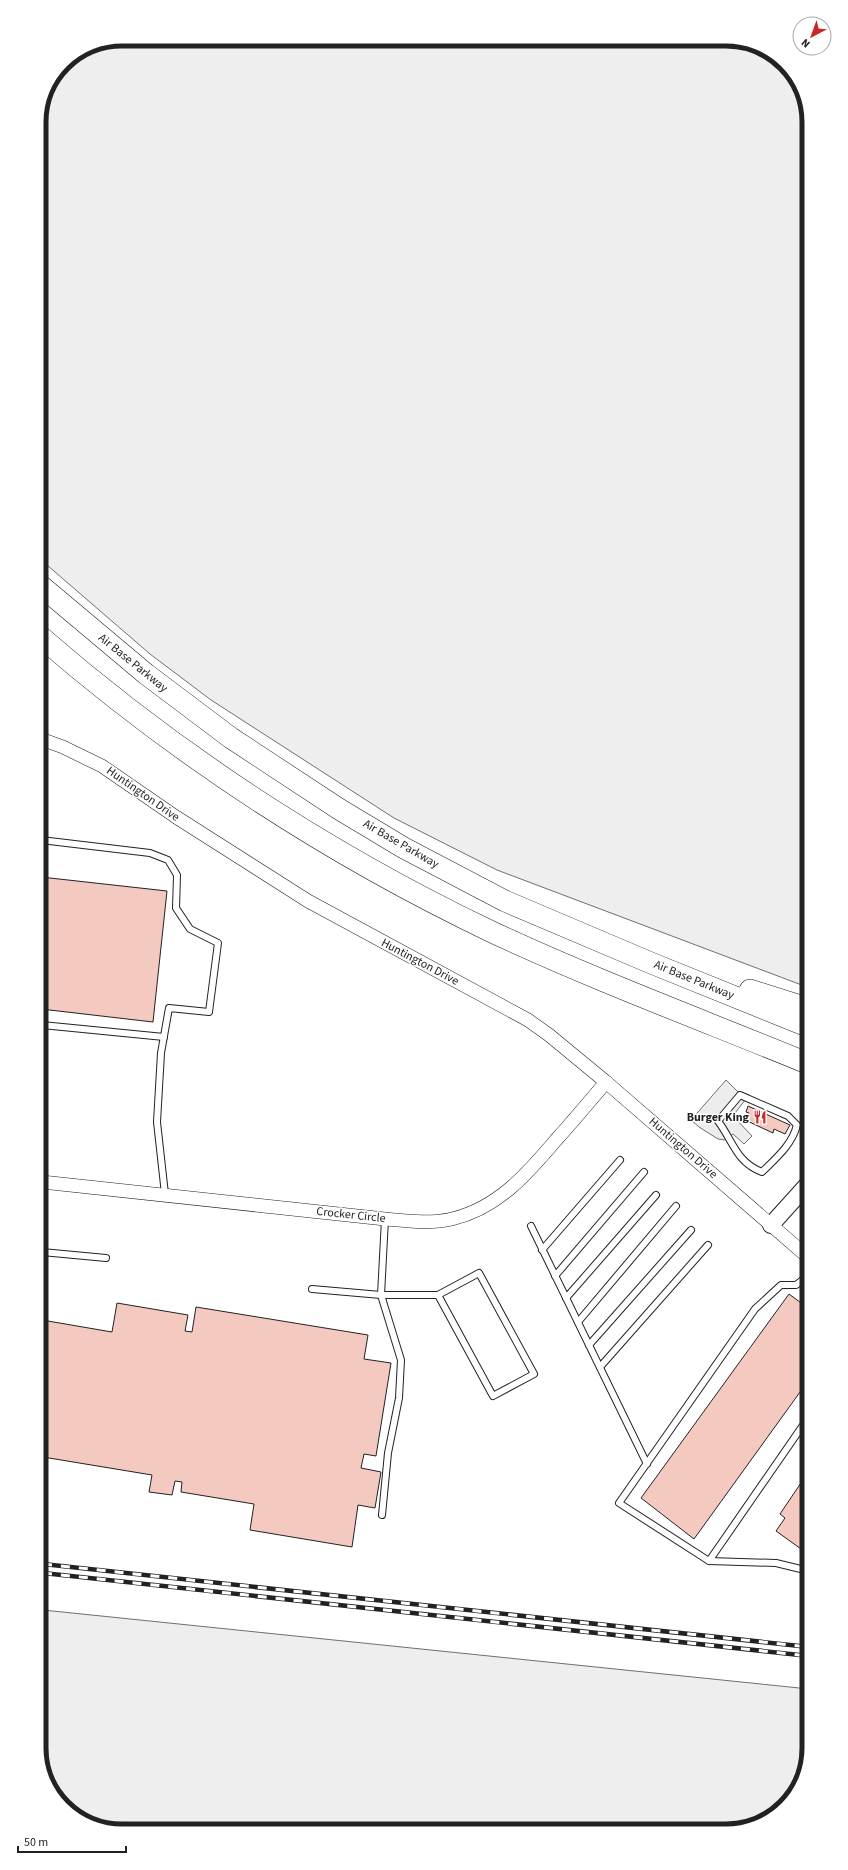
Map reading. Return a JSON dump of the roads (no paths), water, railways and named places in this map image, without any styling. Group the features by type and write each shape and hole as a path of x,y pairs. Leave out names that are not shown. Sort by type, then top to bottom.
{"main road":[{"name":"Air Base Parkway","path":"46,589 187,706 230,738 339,809 404,848 506,901 651,963 802,1024"},
{"path":"46,642 123,705 168,739 270,809 328,845 386,878 492,932 802,1061"},
{"path":"651,963 802,1006"},
{"path":"649,998 732,1045 802,1075"}],"street":[{"name":"Huntington Drive","path":"46,741 63,747 102,766 189,826 308,901 528,1020 606,1082 802,1252"},
{"name":"Crocker Circle","path":"46,1182 165,1194 385,1219 422,1222 451,1219 478,1210 502,1196 524,1176 606,1082"},
{"path":"771,1225 802,1191"}],"lane":[{"path":"46,841 150,854 168,860 176,875 176,908 190,929 218,943 209,1012 169,1008 161,1053 157,1122 165,1194"},
{"path":"46,1025 164,1037"},
{"path":"740,1095 788,1116 797,1125 794,1136 783,1151 762,1172 753,1169 740,1158 718,1121 740,1095"},
{"path":"542,1250 620,1160"},
{"path":"555,1276 644,1172"},
{"path":"566,1298 656,1195"},
{"path":"578,1322 676,1206"},
{"path":"382,1515 388,1453 399,1398 401,1360 381,1295 385,1219"},
{"path":"531,1226 647,1464"},
{"path":"589,1345 692,1230"},
{"path":"600,1368 708,1245"},
{"path":"46,1252 106,1258"},
{"path":"312,1290 381,1295 438,1295 479,1273 534,1374 493,1396 438,1295"},
{"path":"802,1280 796,1285 781,1285 755,1309 619,1503 709,1561 776,1563 802,1570"},
{"path":"709,1561 802,1427"}],"railway":[{"path":"46,1564 802,1646"},
{"path":"46,1573 802,1655"}],"place":[{"name":"Burger King","path":"760,1117"}]}
